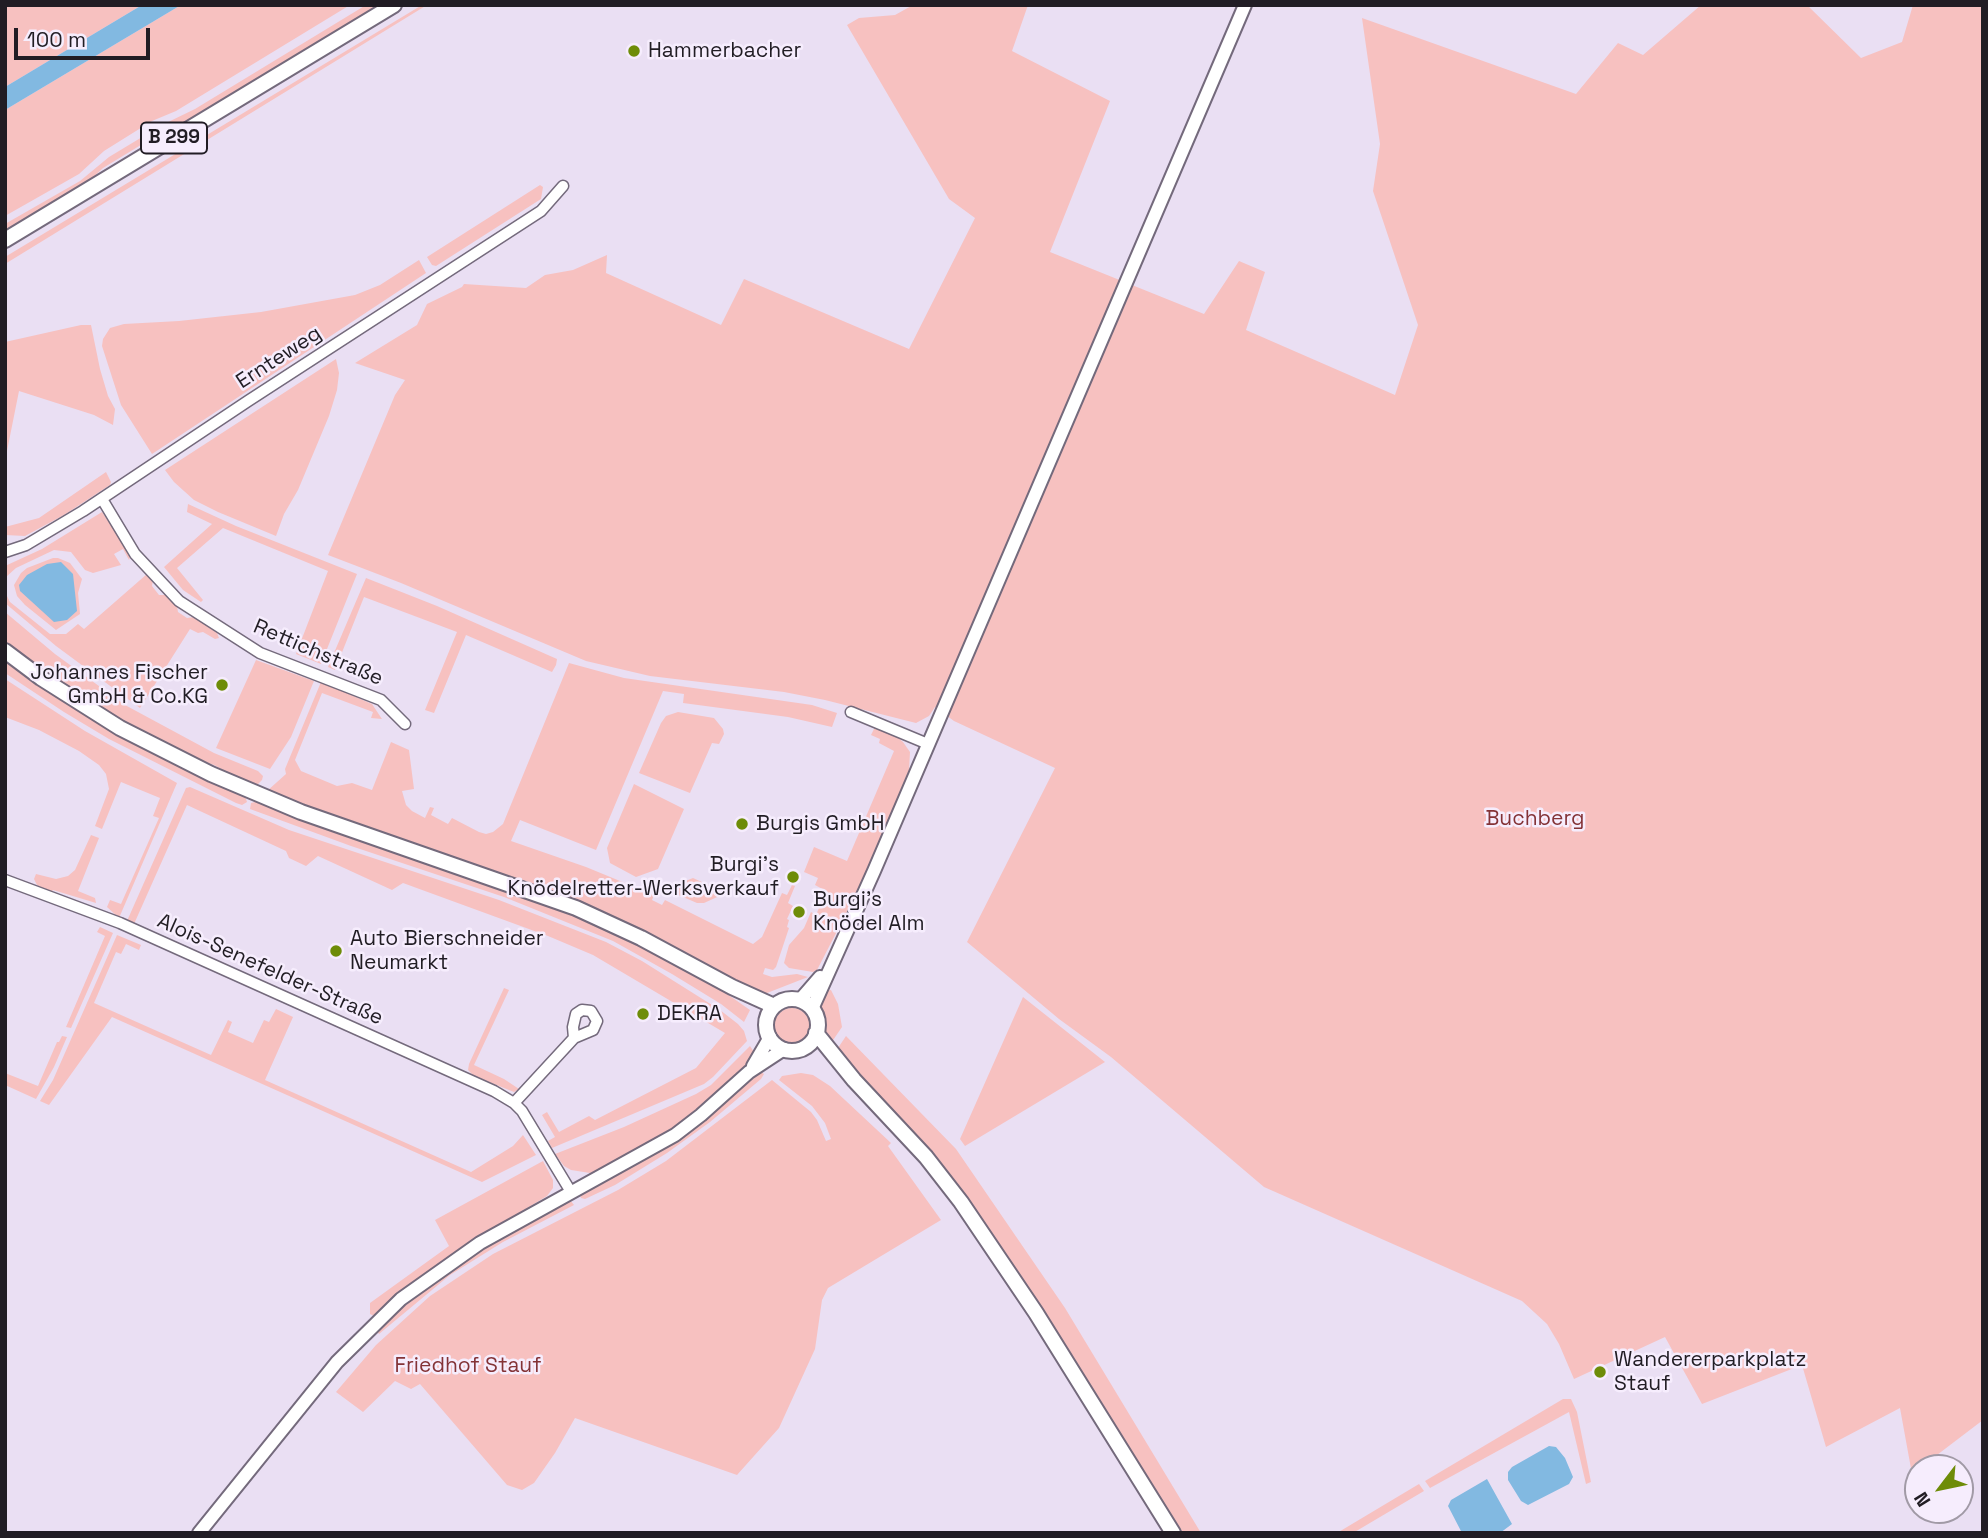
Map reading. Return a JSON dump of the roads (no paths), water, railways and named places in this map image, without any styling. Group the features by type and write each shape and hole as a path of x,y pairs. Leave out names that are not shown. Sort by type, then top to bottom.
{"main road":[{"name":"B 299","path":"5,240 394,5"},
{"path":"5,651 86,707 200,769 301,812 576,908 774,1006"},
{"path":"732,987 767,1021 770,1037 784,1049 796,1050 807,1046 817,1033 817,1020 806,1004 789,999 774,1006 767,1021"},
{"path":"817,1033 855,1080 926,1157 972,1218 1036,1313 1173,1533"},
{"path":"807,1046 855,1080"}],"street":[{"path":"806,1004 833,960 874,871 1245,5"},
{"name":"Ernteweg","path":"6,551 26,545 102,499 541,211 563,186"},
{"name":"Rettichstraße","path":"102,499 135,554 179,601 260,653 381,700 405,724"},
{"path":"851,712 928,744"},
{"name":"Alois-Senefelder-Straße","path":"5,880 120,923 461,1076 514,1103 526,1117 571,1192"},
{"path":"749,1072 770,1037"},
{"path":"514,1103 574,1038"},
{"path":"199,1533 309,1394 388,1310 464,1253 675,1135 749,1072 784,1049"}],"water":[{"path":"142,5 181,5 5,110 5,87"},
{"path":"61,562 73,574 77,611 67,620 54,622 20,591 19,585 27,575 47,564"},
{"path":"1549,1446 1556,1447 1565,1458 1573,1477 1569,1484 1528,1505 1521,1501 1508,1480 1508,1472"},
{"path":"1487,1479 1512,1524 1500,1533 1462,1533 1448,1506 1451,1500"}],"place":[{"name":"Hammerbacher","path":"634,51"},
{"name":"Johannes Fischer GmbH & Co.KG","path":"222,685"},
{"name":"Burgis GmbH","path":"742,824"},
{"name":"Burgi's Knödelretter-Werksverkauf","path":"793,877"},
{"name":"Burgi's Knödel Alm","path":"799,912"},
{"name":"Auto Bierschneider Neumarkt","path":"336,951"},
{"name":"DEKRA","path":"643,1014"},
{"name":"Wandererparkplatz Stauf","path":"1600,1372"}],"park label":[{"name":"Buchberg","path":"1535,819"},
{"name":"Friedhof Stauf","path":"468,1366"}]}
